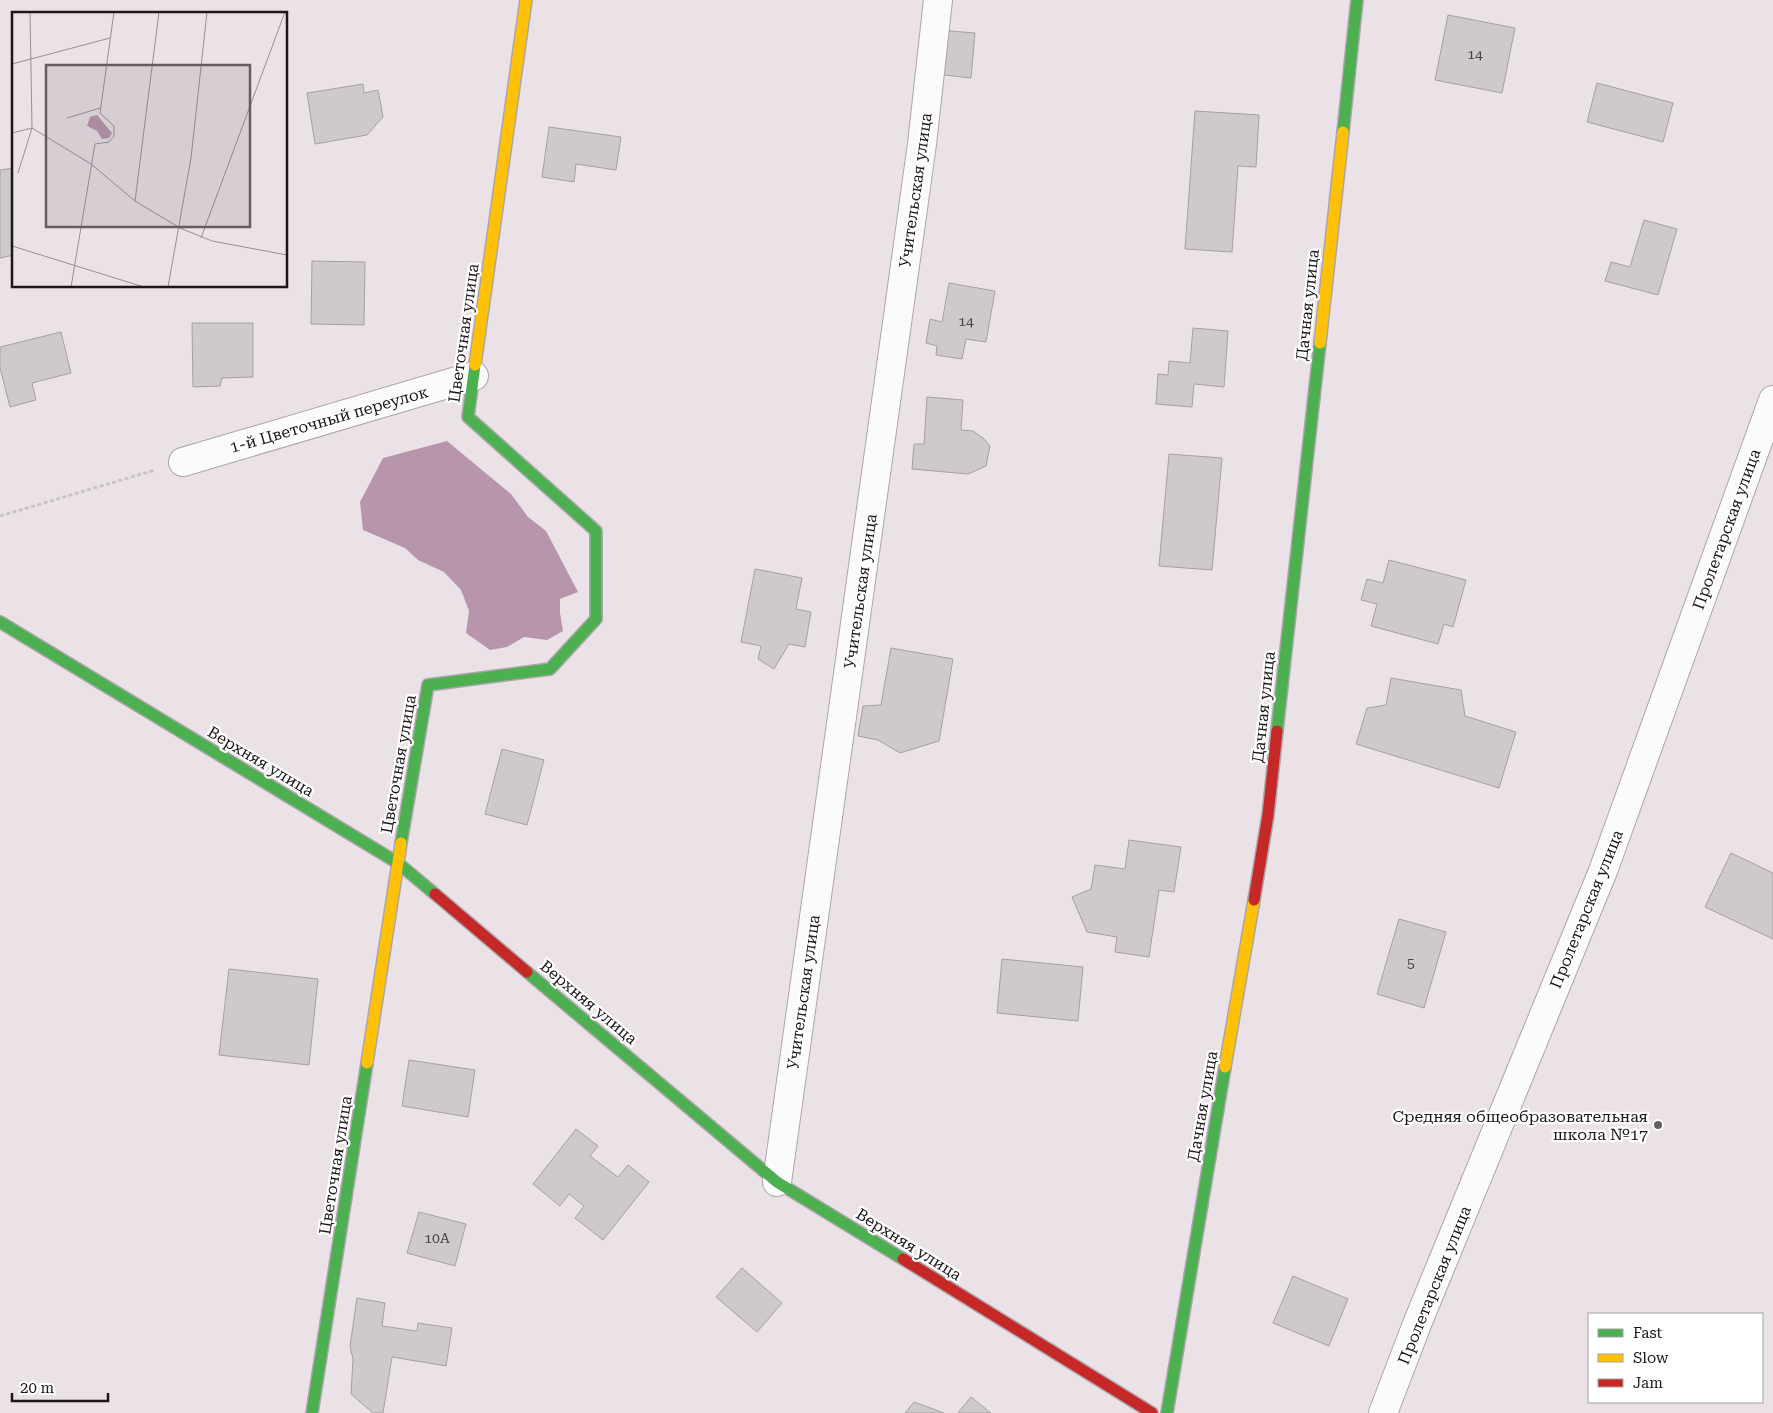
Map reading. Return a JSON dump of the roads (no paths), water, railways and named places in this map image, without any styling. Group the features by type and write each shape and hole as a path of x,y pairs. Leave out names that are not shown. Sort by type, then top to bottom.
{"street":[{"name":"Цветочная улица","path":"312,1413 398,863 428,685 550,669 596,619 596,531 468,417 526,0"},
{"name":"Учительская улица","path":"777,1182 922,144 938,0"},
{"name":"Дачная улица","path":"1167,1413 1268,815 1356,0"},
{"name":"1-й Цветочный переулок","path":"183,462 474,376"},
{"name":"Пролетарская улица","path":"1383,1413 1417,1324 1603,871 1773,400"},
{"name":"Верхняя улица","path":"0,622 398,863 777,1182 1152,1413"}],"place":[{"name":"Средняя общеобразовательная школа №17","path":"1658,1125"}]}
